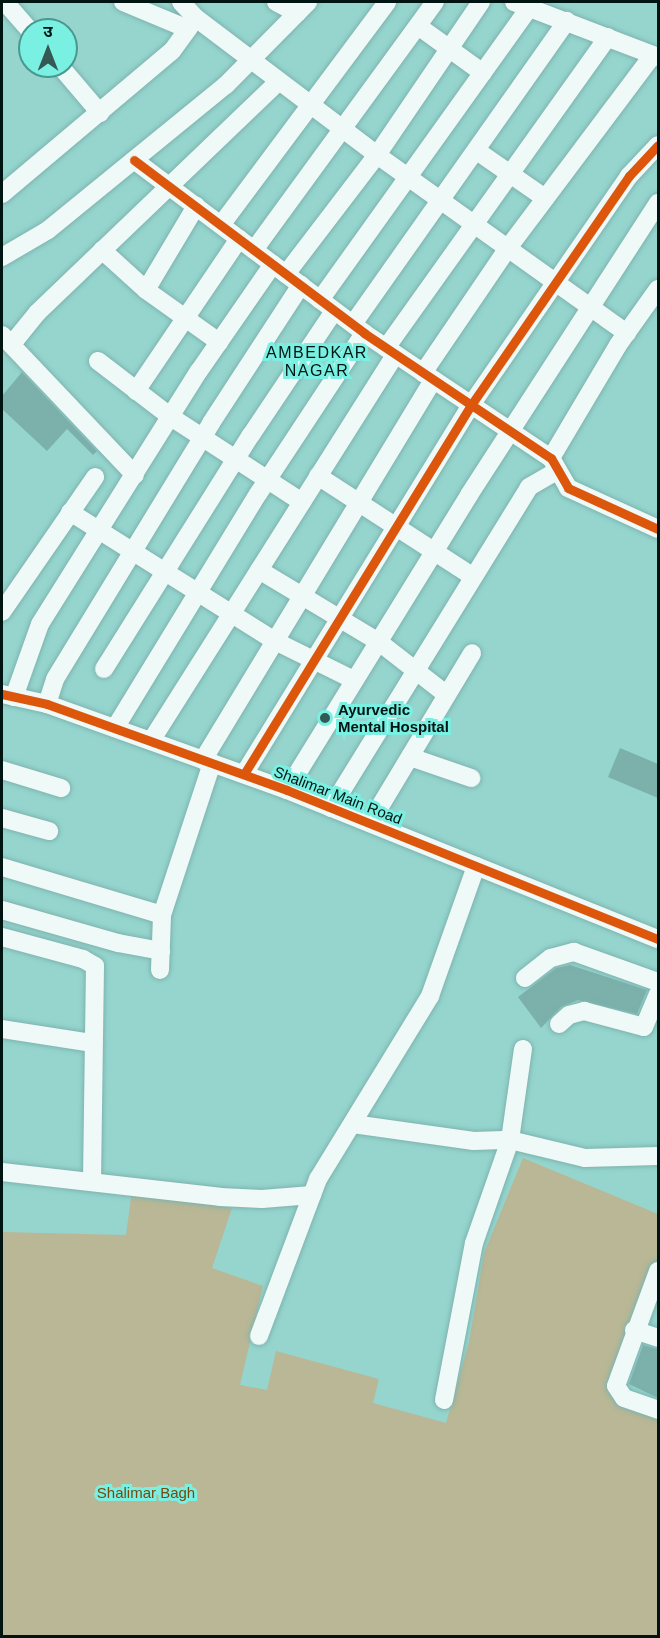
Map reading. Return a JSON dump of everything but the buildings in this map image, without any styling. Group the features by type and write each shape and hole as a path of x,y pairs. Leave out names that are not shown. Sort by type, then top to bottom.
{"street":[{"path":"5,2 19,18"},
{"path":"123,2 192,24 251,60 377,155 627,333"},
{"path":"181,2 192,24"},
{"path":"276,2 302,7"},
{"path":"221,225 387,2"},
{"path":"255,250 435,2"},
{"path":"8,696 34,634 219,342 377,155 480,2"},
{"path":"104,669 236,459 327,305 409,178 483,73 522,4 656,56 508,248 428,376 358,502 207,761 162,915 160,970"},
{"path":"2,257 48,230 226,86 302,7"},
{"path":"115,728 268,480 358,328 567,21"},
{"path":"2,194 172,51 192,24"},
{"path":"418,26 483,73"},
{"path":"151,741 318,476 390,352 475,225 608,37"},
{"path":"70,78 100,113"},
{"path":"135,475 7,340 279,81"},
{"path":"244,774 471,405 553,281 629,176 658,145"},
{"path":"477,151 545,198"},
{"path":"134,160 390,352 511,431 554,464 568,488 658,529"},
{"path":"287,790 434,552 658,202"},
{"path":"146,290 196,206"},
{"path":"136,391 239,239"},
{"path":"102,250 146,290 188,315 219,342"},
{"path":"46,704 56,679 135,552 202,437 301,285"},
{"path":"331,808 529,487 554,464 627,333 658,289"},
{"path":"98,360 171,417 302,502"},
{"path":"318,476 472,576"},
{"path":"2,612 95,477"},
{"path":"70,512 275,641 354,680"},
{"path":"259,570 379,642 447,695"},
{"path":"370,824 472,653"},
{"name":"Shalimar Main Road","path":"8,696 46,704 287,790 658,939"},
{"path":"410,757 471,778"},
{"path":"2,770 61,788"},
{"path":"2,818 49,831"},
{"path":"259,1336 312,1195 430,996 476,866"},
{"path":"2,867 162,915"},
{"path":"2,910 118,943 161,951"},
{"path":"2,937 83,959 94,966 92,1181"},
{"path":"525,978 551,958 574,952 658,981"},
{"path":"559,1024 570,1015 584,1011 644,1027 658,994"},
{"path":"2,1029 92,1043"},
{"path":"444,1400 474,1243 510,1140 523,1049"},
{"path":"353,1124 474,1141 510,1140 585,1158 658,1156"},
{"path":"2,1172 220,1197 262,1199 312,1195"},
{"path":"658,1271 617,1378 618,1392 658,1410"},
{"path":"634,1330 658,1338"}],"green space":[{"name":"Shalimar Bagh","path":"523,1158 658,1214 658,1258 609,1386 658,1415 658,1636 2,1636 2,1232 126,1235 132,1190 232,1208 212,1268 263,1286 240,1385 267,1390 276,1351 379,1379 373,1403 446,1423 469,1342 484,1253"}],"cycle path":[{"path":"244,774 471,405 629,176 658,145"},
{"path":"134,160 364,333 551,458 568,488 658,529"},
{"path":"2,694 47,704 287,790 658,939"}],"place":[{"name":"Ayurvedic Mental Hospital","path":"325,718"}],"district":[{"name":"AMBEDKAR NAGAR","path":"317,362"}]}
